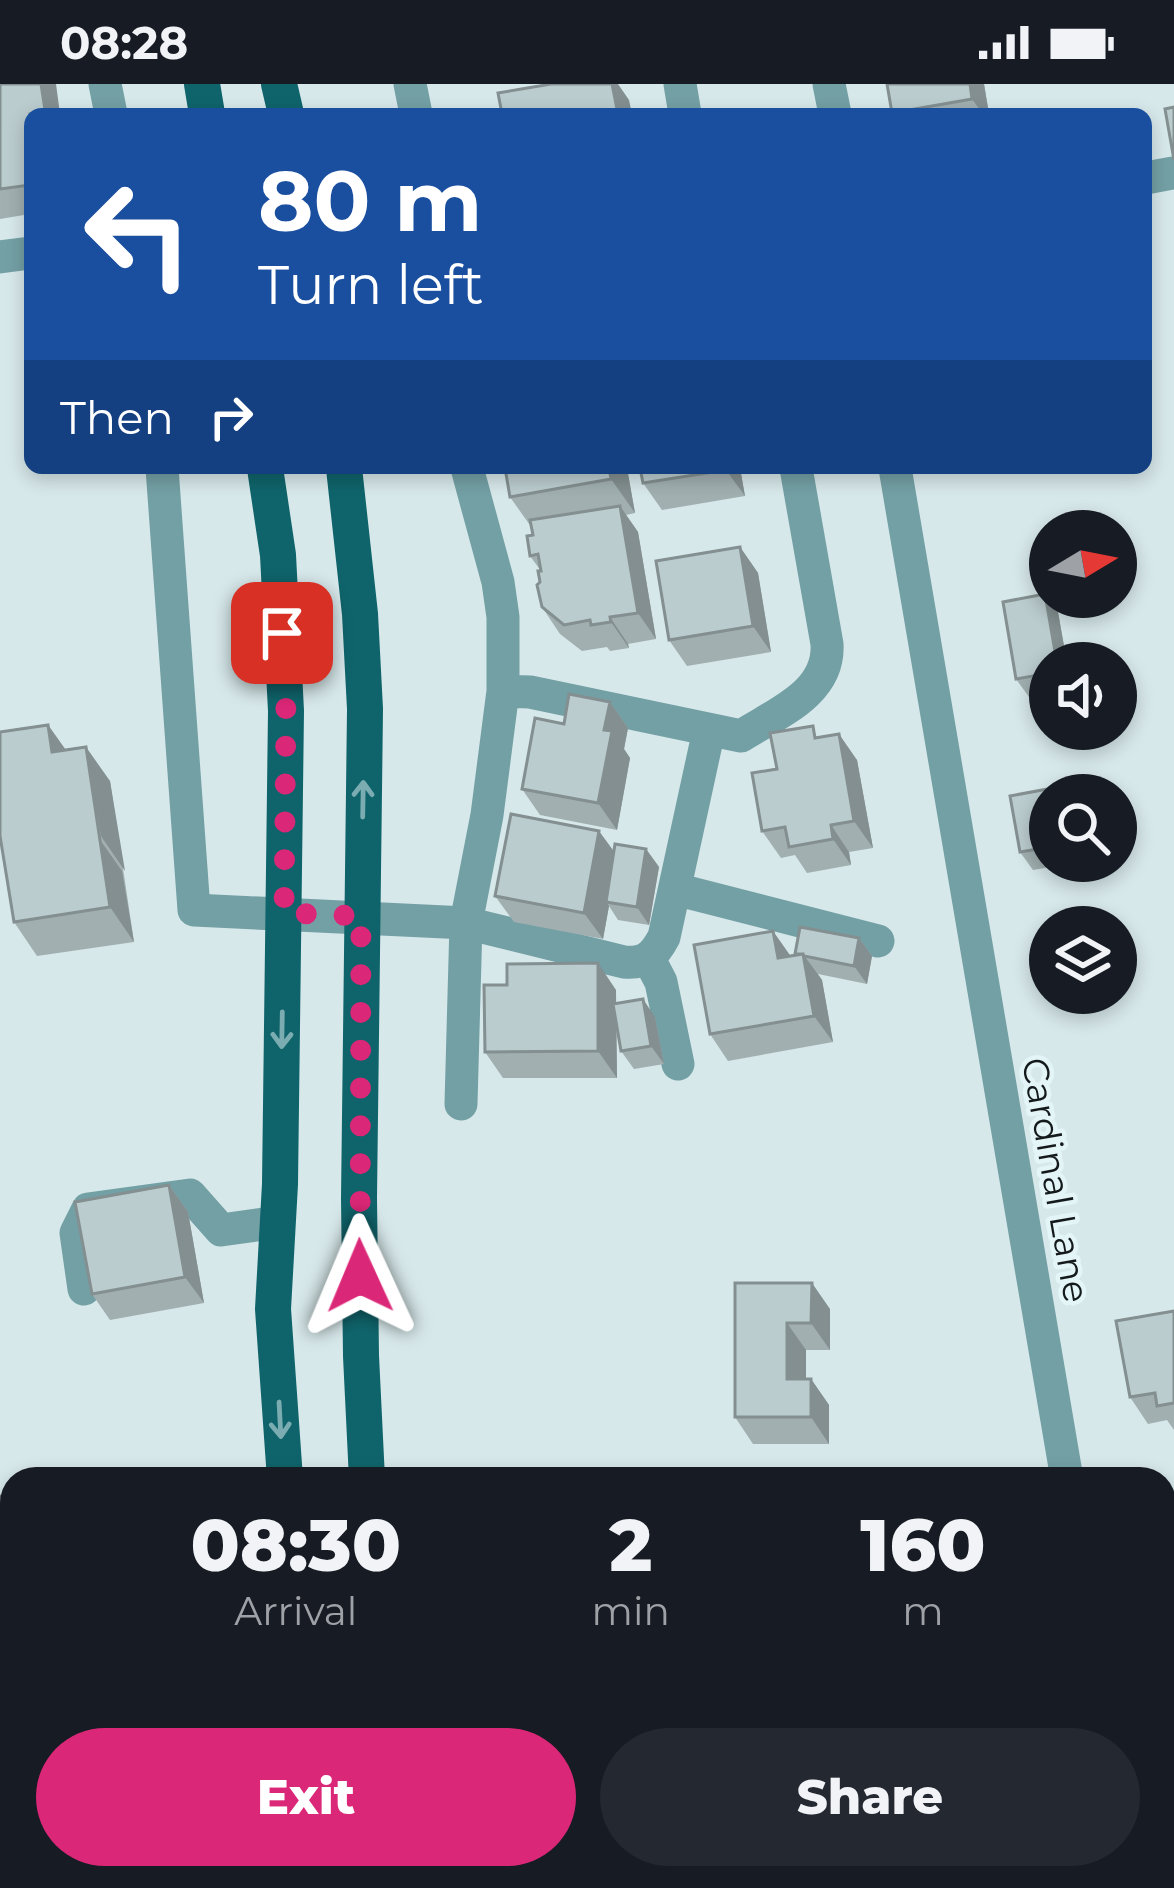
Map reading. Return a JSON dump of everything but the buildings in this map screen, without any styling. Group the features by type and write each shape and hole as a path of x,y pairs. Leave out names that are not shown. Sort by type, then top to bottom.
{"main road":[{"path":"267,474 278,555 286,711 273,1309 284,1467"},
{"path":"345,474 365,710 358,1198 366,1467"}],"street":[{"path":"162,474 194,910 466,923 638,963 649,959 664,937 709,730"},
{"path":"461,1104 466,923 488,815 503,691 498,582 469,474"},
{"path":"503,691 530,692 741,736 811,691 825,670 827,644 797,474"},
{"name":"Cardinal Lane","path":"896,474 1065,1467"},
{"path":"674,889 878,941"},
{"path":"649,959 661,982 678,1064"},
{"path":"84,1289 76,1233 88,1210 190,1195 221,1230 278,1222"}],"route":[{"path":"282,633 284,913 361,916 360,1276"}]}
